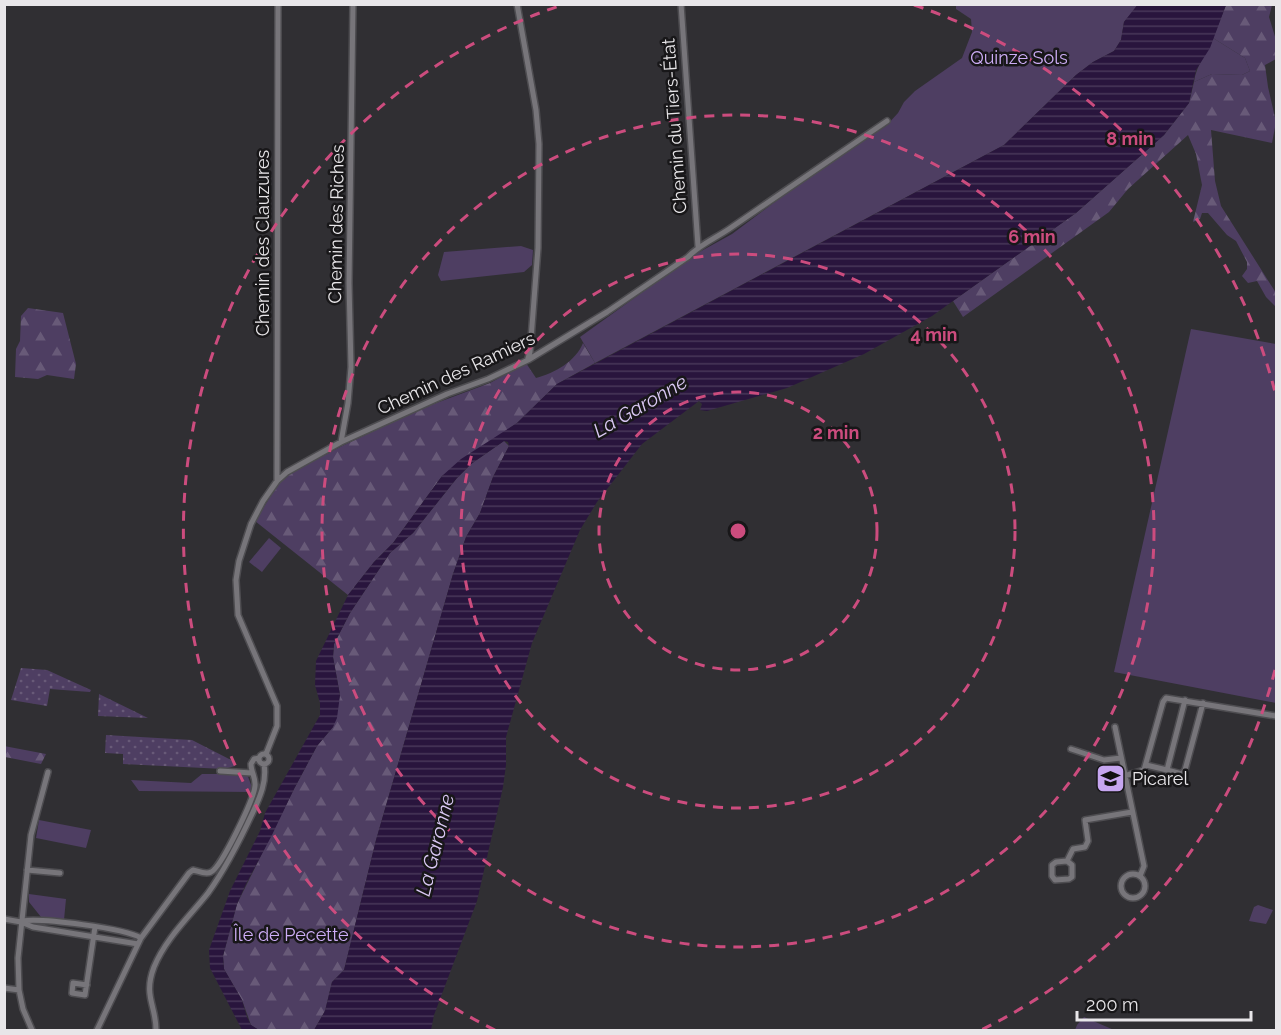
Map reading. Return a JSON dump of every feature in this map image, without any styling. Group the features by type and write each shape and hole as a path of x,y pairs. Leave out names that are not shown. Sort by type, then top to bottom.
{"street":[{"name":"Chemin des Clauzures","path":"276,480 278,4"},
{"name":"Chemin des Riches","path":"341,442 351,367 353,4"},
{"path":"517,4 536,110 539,144 538,248 528,360"},
{"name":"Chemin du Tiers-État","path":"681,4 698,246"},
{"name":"Chemin des Ramiers","path":"266,754 277,726 277,706 238,615 236,580 239,561 251,525 276,480 341,442 528,360 607,312 688,257 698,246 710,242 887,122"},
{"path":"531,343 536,350 542,351"},
{"path":"1124,776 1140,772 1146,765 1166,698 1276,716"},
{"path":"1167,770 1185,700"},
{"path":"1146,765 1182,774 1203,703"},
{"path":"1114,727 1144,866 1140,876"},
{"path":"1071,749 1104,760 1121,758"},
{"path":"97,1030 141,938 189,873 193,870 211,873 215,870 233,840 254,795 256,780 251,764 261,754 266,754 268,759 264,764 265,774 262,788 242,835 209,891 168,940 154,968 148,992 156,1030"},
{"path":"259,758 264,764"},
{"path":"219,771 252,773"},
{"path":"32,1030 23,1009 19,990 18,964 31,835 48,772"},
{"path":"1067,861 1073,849 1085,847 1088,842 1085,820 1132,812"},
{"path":"1067,861 1072,866 1072,877 1055,880 1052,876 1052,864 1067,861"},
{"path":"27,870 60,873"},
{"path":"1133,873 1140,876 1145,881 1146,888 1137,898 1130,898 1121,888 1122,881 1126,875 1133,873"},
{"path":"4,919 33,927 138,944"},
{"path":"21,922 34,919 67,923 141,938"},
{"path":"66,932 67,923"},
{"path":"87,985 95,927"},
{"path":"4,988 19,990"}],"green space":[{"name":"Quinze Sols","path":"956,5 1138,5 1124,22 1121,40 1114,51 1093,62 1076,75 1004,145 595,363 580,337 694,255 732,234 807,178 886,126 915,91 962,58 972,32 971,19 956,9"},
{"path":"1226,5 1272,5 1269,17 1276,40 1276,59 1265,65 1276,122 1272,143 1211,130 1215,181 1221,206 1276,293 1276,307 1266,297 1257,281 1248,283 1242,276 1247,269 1247,262 1236,241 1227,235 1208,213 1202,213 1200,219 1193,222 1202,185 1196,154 1188,135 1128,189 1109,212 963,317 953,301 1076,213 1164,135 1189,103 1194,82 1212,74 1242,75 1250,71 1245,58 1213,38"},
{"path":"1213,38 1245,58 1250,71 1242,75 1212,74 1194,82 1197,70"},
{"path":"521,246 533,250 532,265 524,272 441,281 438,275 444,252"},
{"path":"28,308 63,313 76,364 74,379 47,375 38,379 15,377 21,316"},
{"path":"1191,329 1276,344 1276,703 1114,672"},
{"path":"583,343 595,363 557,384 517,423 442,476 393,543 374,562 348,595 255,521 279,483 289,474 423,408 490,383 526,363 536,378 550,373 570,361"},
{"name":"Île de Pecette","path":"504,441 509,446 493,477 480,513 466,537 453,574 376,840 344,970 332,982 325,1011 314,1030 259,1030 251,1025 242,1000 224,969 223,956 237,904 317,746 333,727 340,695 333,657 334,644 350,613 390,553 413,533 471,464"},
{"path":"269,538 281,548 262,572 249,562"},
{"path":"21,668 47,670 91,690 90,692 50,689 47,706 11,700"},
{"path":"99,694 148,718 98,716"},
{"path":"106,735 192,740 233,761 235,766 224,769 123,764 123,754 105,753"},
{"path":"4,746 46,754 41,764 5,757"},
{"path":"202,774 247,774 253,790 252,792 139,791 131,780 191,783"},
{"path":"39,820 91,830 86,848 36,838"},
{"path":"29,894 66,899 64,920 41,917 29,902"},
{"path":"1258,905 1273,910 1266,924 1249,921 1254,907"},
{"path":"1084,1017 1114,1030 1075,1030"}],"water":[{"name":"La Garonne","path":"1138,4 1226,5 1210,48 1196,70 1189,103 1164,135 1076,213 932,316 864,354 787,388 707,411 700,410 702,404 699,401 642,444 597,502 580,530 532,643 506,737 503,787 477,901 434,1015 431,1030 314,1030 325,1011 332,982 344,970 376,840 453,574 466,537 480,513 493,477 509,446 508,442 504,441 471,464 413,533 390,553 350,613 334,644 333,657 340,695 337,718 333,727 317,746 237,904 223,956 224,969 242,1000 251,1025 259,1030 242,1030 210,968 209,950 230,891 260,831 265,813 320,715 320,703 315,685 316,661 348,595 374,562 393,543 442,476 461,459 517,423 557,384 1004,145 1076,75 1093,62 1114,51 1121,40 1124,22"}],"place":[{"name":"Picarel","path":"1111,778"}]}
